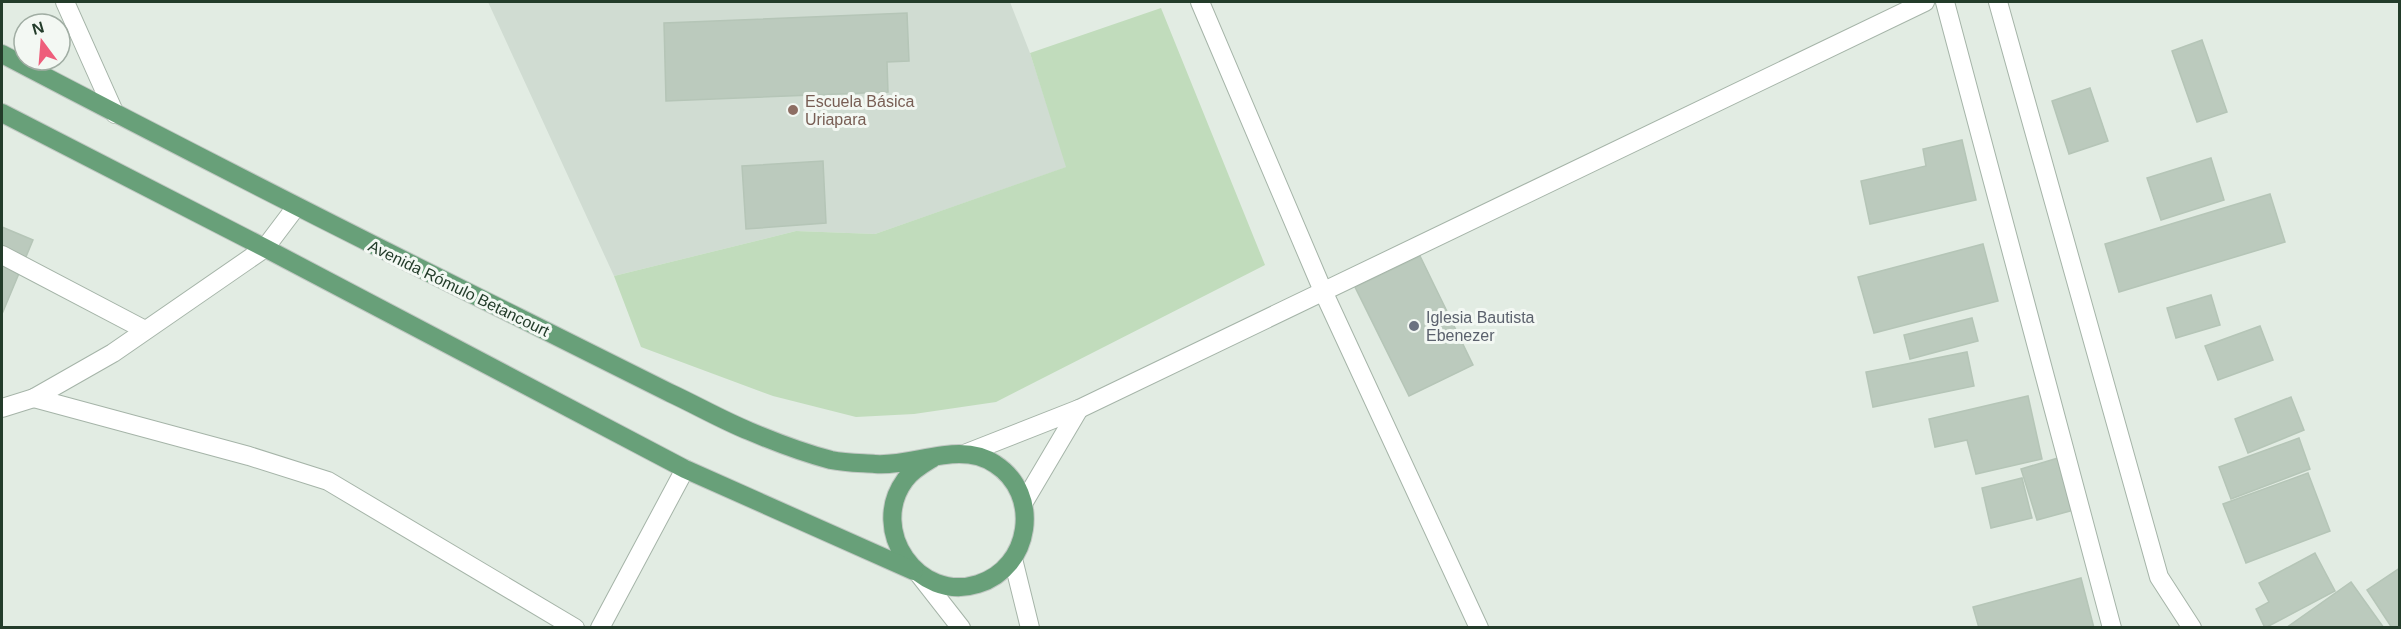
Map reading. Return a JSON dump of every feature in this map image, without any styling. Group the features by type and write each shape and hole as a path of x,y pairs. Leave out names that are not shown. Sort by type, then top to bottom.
{"main road":[{"name":"Avenida Rómulo Betancourt","path":"2,54 296,207 748,431 833,460 880,465 933,458"},
{"path":"2,113 265,248 685,469 918,573 931,581 946,586 976,585 1003,571 1013,560 1025,532 1023,502 1017,487 997,464 967,453 950,454 933,458 918,467 905,479 892,512 892,529 896,546 918,573"}],"street":[{"path":"65,2 115,114"},
{"path":"1200,2 1323,291 1479,627"},
{"path":"967,453 1079,409 1925,2"},
{"path":"1945,2 2112,627"},
{"path":"1998,2 2159,577 2192,627"},
{"path":"2,408 34,398 112,353 265,248 296,207"},
{"path":"2,255 145,330"},
{"path":"34,398 249,456 328,481 575,627"},
{"path":"1023,502 1079,409"},
{"path":"600,627 685,469"},
{"path":"1013,560 1030,627"},
{"path":"918,573 961,627"}],"shaded area":[{"name":"Escuela Básica Uriapara","path":"488,2 1010,2 1030,53 1067,167 875,234 796,231 614,276"}],"green space":[{"path":"1161,8 1265,265 996,402 914,414 856,417 773,396 641,347 614,276 796,231 875,234 1066,167 1030,53"}],"building":[{"path":"907,13 909,61 887,62 888,92 666,101 664,23"},
{"path":"2202,40 2227,112 2197,122 2172,51"},
{"path":"2090,88 2108,141 2069,154 2052,101"},
{"path":"1962,140 1976,200 1870,224 1861,181 1926,166 1923,149"},
{"path":"2211,158 2224,200 2161,220 2147,178"},
{"path":"823,161 826,223 746,229 742,166"},
{"path":"2270,194 2285,242 2119,292 2105,244"},
{"path":"2,227 33,240 2,314"},
{"path":"1983,244 1998,301 1874,333 1858,277"},
{"name":"Iglesia Bautista Ebenezer","path":"1420,256 1473,365 1409,396 1355,287"},
{"path":"2211,295 2220,325 2176,338 2167,308"},
{"path":"1972,318 1978,341 1910,359 1904,335"},
{"path":"2260,326 2273,360 2218,380 2205,346"},
{"path":"1967,352 1974,386 1873,407 1866,372"},
{"path":"2028,396 2042,459 1976,474 1967,440 1935,447 1929,419"},
{"path":"2291,397 2304,430 2248,453 2235,419"},
{"path":"2299,438 2310,469 2231,499 2219,467"},
{"path":"2058,458 2074,510 2037,520 2021,469"},
{"path":"2308,473 2330,531 2246,563 2223,504"},
{"path":"2022,478 2032,518 1991,528 1982,488"},
{"path":"2315,553 2335,591 2265,628 2256,609 2269,602 2259,583"},
{"path":"2400,568 2400,628 2392,628 2367,590"},
{"path":"2081,578 2094,628 1979,628 1973,607"},
{"path":"2351,582 2384,628 2286,628"}],"place":[{"name":"Escuela Básica Uriapara","path":"793,110"},
{"name":"Iglesia Bautista Ebenezer","path":"1414,326"}]}
